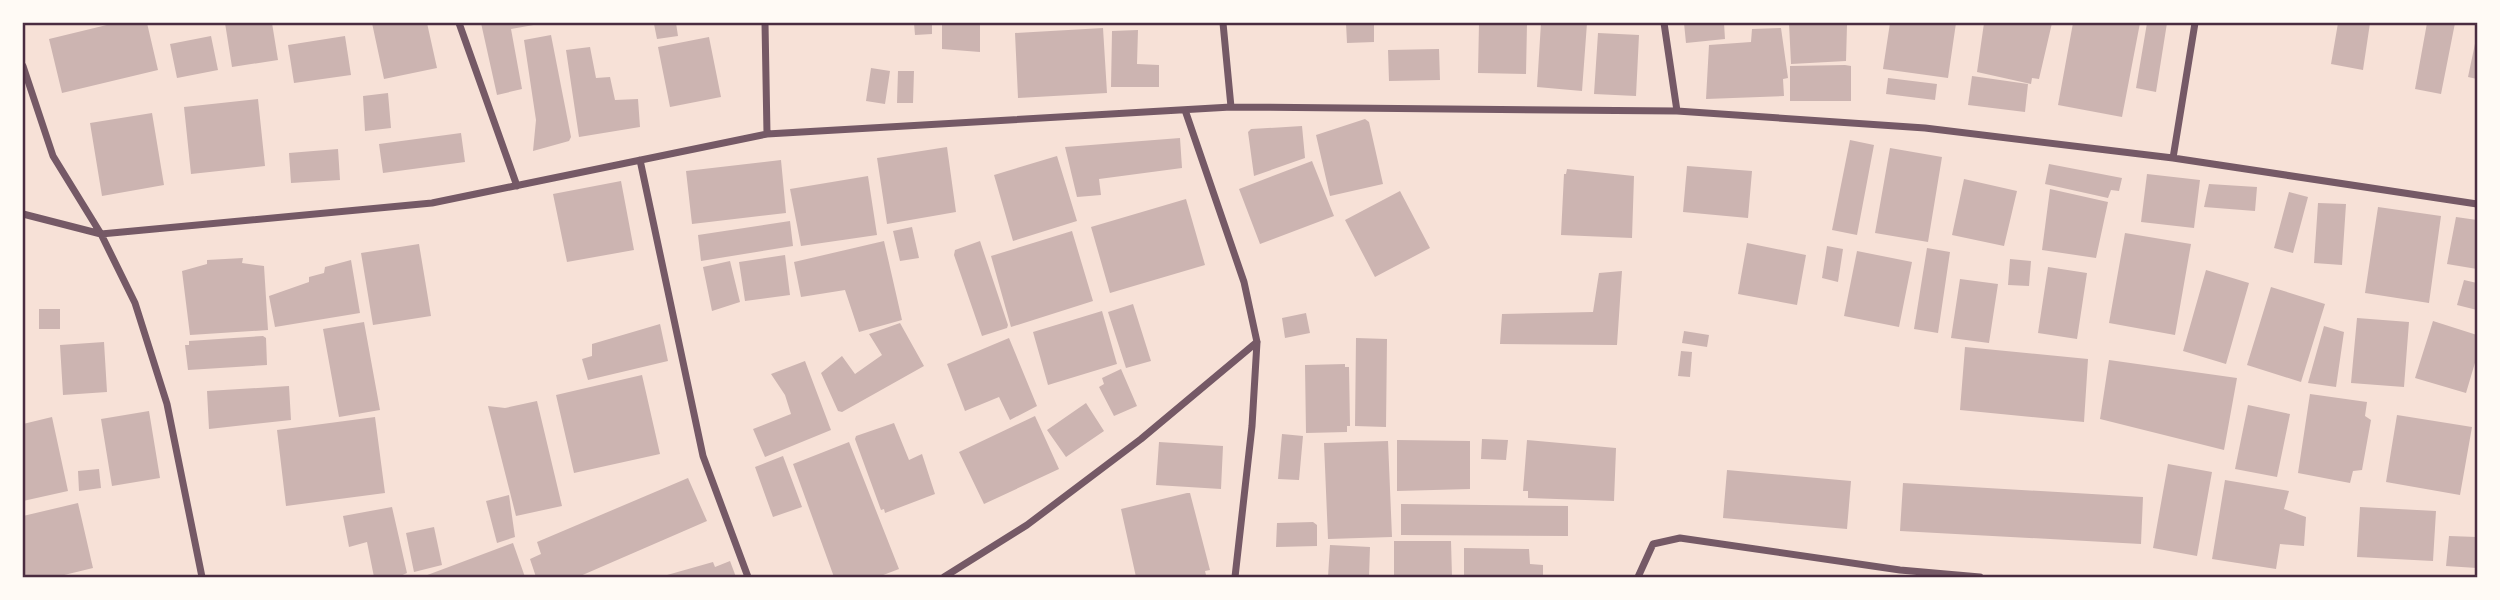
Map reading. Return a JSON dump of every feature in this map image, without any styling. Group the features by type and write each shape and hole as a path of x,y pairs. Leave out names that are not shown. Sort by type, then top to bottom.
{"street":[{"path":"459,23 517,186"},
{"path":"765,23 767,135"},
{"path":"1223,23 1231,107"},
{"path":"1664,23 1677,111"},
{"path":"2173,158 2195,23"},
{"path":"23,66 53,156 101,234 135,303 167,404 202,577"},
{"path":"23,214 101,234 432,203 767,135 1231,107 1677,111 1924,128 2173,158 2477,204"},
{"path":"1185,110 1244,282 1257,342 1252,426 1235,577"},
{"path":"640,160 703,456 748,577"},
{"path":"944,577 1027,525 1141,439 1257,342"},
{"path":"1638,577 1653,544 1680,538 1900,570 1980,577"}],"building":[{"path":"115,23 147,23 158,70 62,93 49,39"},
{"path":"225,23 272,23 278,60 232,67"},
{"path":"372,23 427,23 437,68 384,79"},
{"path":"481,23 545,23 511,29 522,89 497,95"},
{"path":"676,23 678,36 657,39 654,24"},
{"path":"914,23 932,23 932,34 915,35"},
{"path":"942,23 980,23 980,52 942,49"},
{"path":"1346,23 1374,23 1374,42 1347,43"},
{"path":"1479,23 1527,23 1526,74 1478,73"},
{"path":"1541,23 1587,23 1582,91 1537,87"},
{"path":"1684,23 1724,23 1725,39 1686,43"},
{"path":"1789,23 1853,23 1847,25 1846,61 1791,64"},
{"path":"1890,23 1956,23 1948,78 1883,69"},
{"path":"1984,23 2052,23 2039,79 2032,78 2031,84 1977,72"},
{"path":"2073,23 2140,23 2122,117 2058,105"},
{"path":"2147,23 2167,23 2156,92 2136,88"},
{"path":"2338,23 2370,23 2363,70 2331,64"},
{"path":"2427,23 2455,23 2441,94 2415,89"},
{"path":"1103,28 1107,93 1018,98 1015,33"},
{"path":"1781,28 1788,78 1783,79 1784,96 1706,99 1709,45 1751,42 1752,29"},
{"path":"1138,30 1137,64 1159,65 1159,87 1111,87 1112,31"},
{"path":"1598,33 1639,35 1636,96 1594,94"},
{"path":"551,35 571,137 569,141 533,151 536,120 524,40"},
{"path":"211,36 218,70 177,78 170,44"},
{"path":"345,36 351,75 294,83 288,45"},
{"path":"709,37 721,97 670,107 658,47"},
{"path":"2477,39 2477,79 2468,77"},
{"path":"590,47 596,78 610,77 615,100 638,99 640,127 579,137 566,50"},
{"path":"1439,49 1440,80 1389,81 1388,50"},
{"path":"1790,66 1851,66 1851,101 1790,101"},
{"path":"871,68 890,71 885,104 866,101"},
{"path":"898,71 914,71 913,103 897,103"},
{"path":"1972,76 2028,84 2025,112 1968,105"},
{"path":"1888,78 1937,84 1935,100 1886,94"},
{"path":"388,93 391,128 365,131 363,96"},
{"path":"258,99 265,166 191,174 184,107"},
{"path":"152,113 164,185 102,196 90,123"},
{"path":"1365,119 1369,122 1383,184 1330,196 1316,135"},
{"path":"1302,126 1305,158 1254,176 1248,132 1251,129"},
{"path":"461,133 465,162 383,173 379,144"},
{"path":"1180,138 1182,168 1099,179 1101,195 1077,197 1065,147"},
{"path":"1850,140 1874,145 1857,235 1832,230"},
{"path":"947,147 956,212 887,224 877,158"},
{"path":"1890,148 1942,157 1928,242 1875,233"},
{"path":"338,149 340,180 291,183 289,153"},
{"path":"1057,156 1077,221 1013,241 994,175"},
{"path":"781,160 786,213 692,224 686,171"},
{"path":"1312,161 1334,216 1260,244 1239,189"},
{"path":"2049,164 2122,178 2119,191 2111,190 2108,198 2045,184"},
{"path":"1687,166 1752,171 1748,218 1683,212"},
{"path":"1567,169 1634,176 1632,238 1561,235 1564,174"},
{"path":"2147,174 2200,180 2194,228 2141,222"},
{"path":"868,176 877,235 801,246 790,189"},
{"path":"1964,179 2017,191 2004,246 1952,235"},
{"path":"621,181 634,250 567,262 553,194"},
{"path":"2209,184 2257,187 2255,211 2204,207"},
{"path":"2050,189 2108,202 2096,258 2042,250"},
{"path":"1400,191 1430,248 1375,277 1345,220"},
{"path":"2289,192 2308,197 2293,253 2274,248"},
{"path":"1186,199 1205,265 1110,293 1091,227"},
{"path":"2318,203 2346,204 2342,265 2314,263"},
{"path":"2378,207 2441,216 2429,303 2365,293"},
{"path":"2456,217 2477,220 2477,269 2447,264"},
{"path":"790,221 793,246 701,261 698,235"},
{"path":"912,227 919,258 900,261 893,231"},
{"path":"1072,231 1093,301 1011,327 991,256"},
{"path":"2125,233 2191,244 2175,335 2109,323"},
{"path":"884,241 902,320 859,332 845,290 801,297 794,262"},
{"path":"980,241 1008,325 1007,328 982,336 954,255 955,250"},
{"path":"1747,243 1806,255 1797,305 1738,294"},
{"path":"419,244 431,316 373,325 361,253"},
{"path":"1827,246 1843,249 1838,282 1822,278"},
{"path":"1927,248 1950,252 1938,333 1914,329"},
{"path":"1857,251 1912,262 1899,327 1844,316"},
{"path":"785,255 790,295 745,301 739,262"},
{"path":"243,258 242,263 264,266 268,330 190,335 182,271 207,264 207,260"},
{"path":"2010,259 2031,261 2029,286 2008,285"},
{"path":"351,260 360,313 275,327 269,296 309,282 309,277 324,273 325,267"},
{"path":"730,261 740,302 712,311 703,267"},
{"path":"2048,267 2087,273 2077,339 2038,333"},
{"path":"2206,270 2249,283 2226,364 2183,351"},
{"path":"1622,271 1617,345 1500,344 1502,314 1593,312 1599,273"},
{"path":"1960,279 1998,284 1989,343 1951,338"},
{"path":"2464,280 2477,283 2477,310 2457,305"},
{"path":"2271,287 2325,304 2301,382 2247,365"},
{"path":"1133,304 1151,361 1126,368 1108,312"},
{"path":"39,309 60,309 60,329 39,329"},
{"path":"1102,311 1117,364 1048,385 1033,332"},
{"path":"1306,313 1310,333 1285,338 1282,318"},
{"path":"2357,318 2409,322 2404,387 2351,383"},
{"path":"2433,321 2477,335 2477,356 2466,393 2415,378"},
{"path":"364,322 380,410 339,417 323,329"},
{"path":"900,323 924,366 842,412 838,411 821,373 842,356 855,374 882,355 869,334"},
{"path":"660,324 668,361 588,380 582,359 592,356 592,344"},
{"path":"2324,326 2344,332 2336,387 2308,383"},
{"path":"1684,331 1709,335 1707,347 1682,343"},
{"path":"263,336 266,338 267,365 188,370 185,345 189,345 189,341"},
{"path":"1009,338 1037,406 1010,420 999,397 965,411 947,364"},
{"path":"1356,338 1387,339 1386,427 1355,426"},
{"path":"104,342 107,392 63,395 60,345"},
{"path":"1965,347 2088,359 2084,422 1960,410"},
{"path":"1681,351 1692,352 1690,377 1678,376"},
{"path":"2109,360 2237,378 2224,450 2100,419"},
{"path":"805,361 831,430 765,457 753,429 791,414 785,395 771,374"},
{"path":"1345,364 1345,367 1349,367 1350,426 1347,426 1347,432 1306,433 1305,365"},
{"path":"1121,369 1137,406 1114,416 1099,387 1104,384 1102,378"},
{"path":"642,375 660,454 574,473 556,395"},
{"path":"289,386 291,420 209,429 207,391"},
{"path":"2310,394 2367,402 2365,416 2371,420 2362,470 2353,471 2350,483 2298,473"},
{"path":"537,401 562,506 516,516 488,406 505,408"},
{"path":"1086,403 1104,431 1066,457 1047,430"},
{"path":"2248,405 2290,414 2277,477 2235,469"},
{"path":"149,411 160,478 112,486 101,419"},
{"path":"2397,415 2472,427 2460,495 2386,482"},
{"path":"1035,416 1059,469 984,504 959,452"},
{"path":"52,417 68,491 23,501 23,424"},
{"path":"375,417 385,493 286,506 277,430"},
{"path":"894,423 909,460 922,454 935,494 885,513 884,509 881,510 855,439 856,436"},
{"path":"1282,434 1303,436 1299,480 1278,479"},
{"path":"1482,439 1508,440 1506,460 1481,459"},
{"path":"1397,440 1470,441 1470,489 1397,491"},
{"path":"1527,440 1616,448 1614,501 1528,498 1528,491 1523,491"},
{"path":"1388,441 1392,537 1328,539 1324,443"},
{"path":"849,442 899,569 878,577 834,577 793,464"},
{"path":"1159,442 1223,446 1221,489 1156,485"},
{"path":"783,456 802,507 773,517 755,467"},
{"path":"2168,464 2212,472 2197,556 2153,548"},
{"path":"99,469 101,488 79,491 78,471"},
{"path":"1727,470 1851,481 1847,529 1723,518"},
{"path":"688,478 707,521 578,577 536,577 530,559 541,554 537,542"},
{"path":"2225,480 2289,491 2284,509 2306,517 2304,546 2280,544 2276,569 2212,559"},
{"path":"1903,483 2143,497 2141,544 1900,531"},
{"path":"1190,493 1210,570 1205,571 1206,575 1195,577 1136,577 1121,509"},
{"path":"509,495 515,537 497,543 486,501"},
{"path":"78,503 93,568 56,577 23,577 23,516"},
{"path":"1401,504 1568,506 1568,536 1401,535"},
{"path":"392,507 407,573 398,577 374,577 367,542 349,547 343,516"},
{"path":"2360,507 2436,511 2433,561 2357,557"},
{"path":"1313,522 1317,525 1317,546 1276,547 1277,523"},
{"path":"434,527 442,565 414,572 406,533"},
{"path":"2449,536 2477,537 2477,568 2446,566"},
{"path":"1394,541 1451,541 1452,577 1394,577"},
{"path":"513,543 525,577 422,577"},
{"path":"1330,545 1370,547 1369,577 1328,577"},
{"path":"1464,548 1529,549 1530,564 1543,565 1543,577 1464,577"},
{"path":"730,561 736,577 660,577 713,562 715,567"}]}
